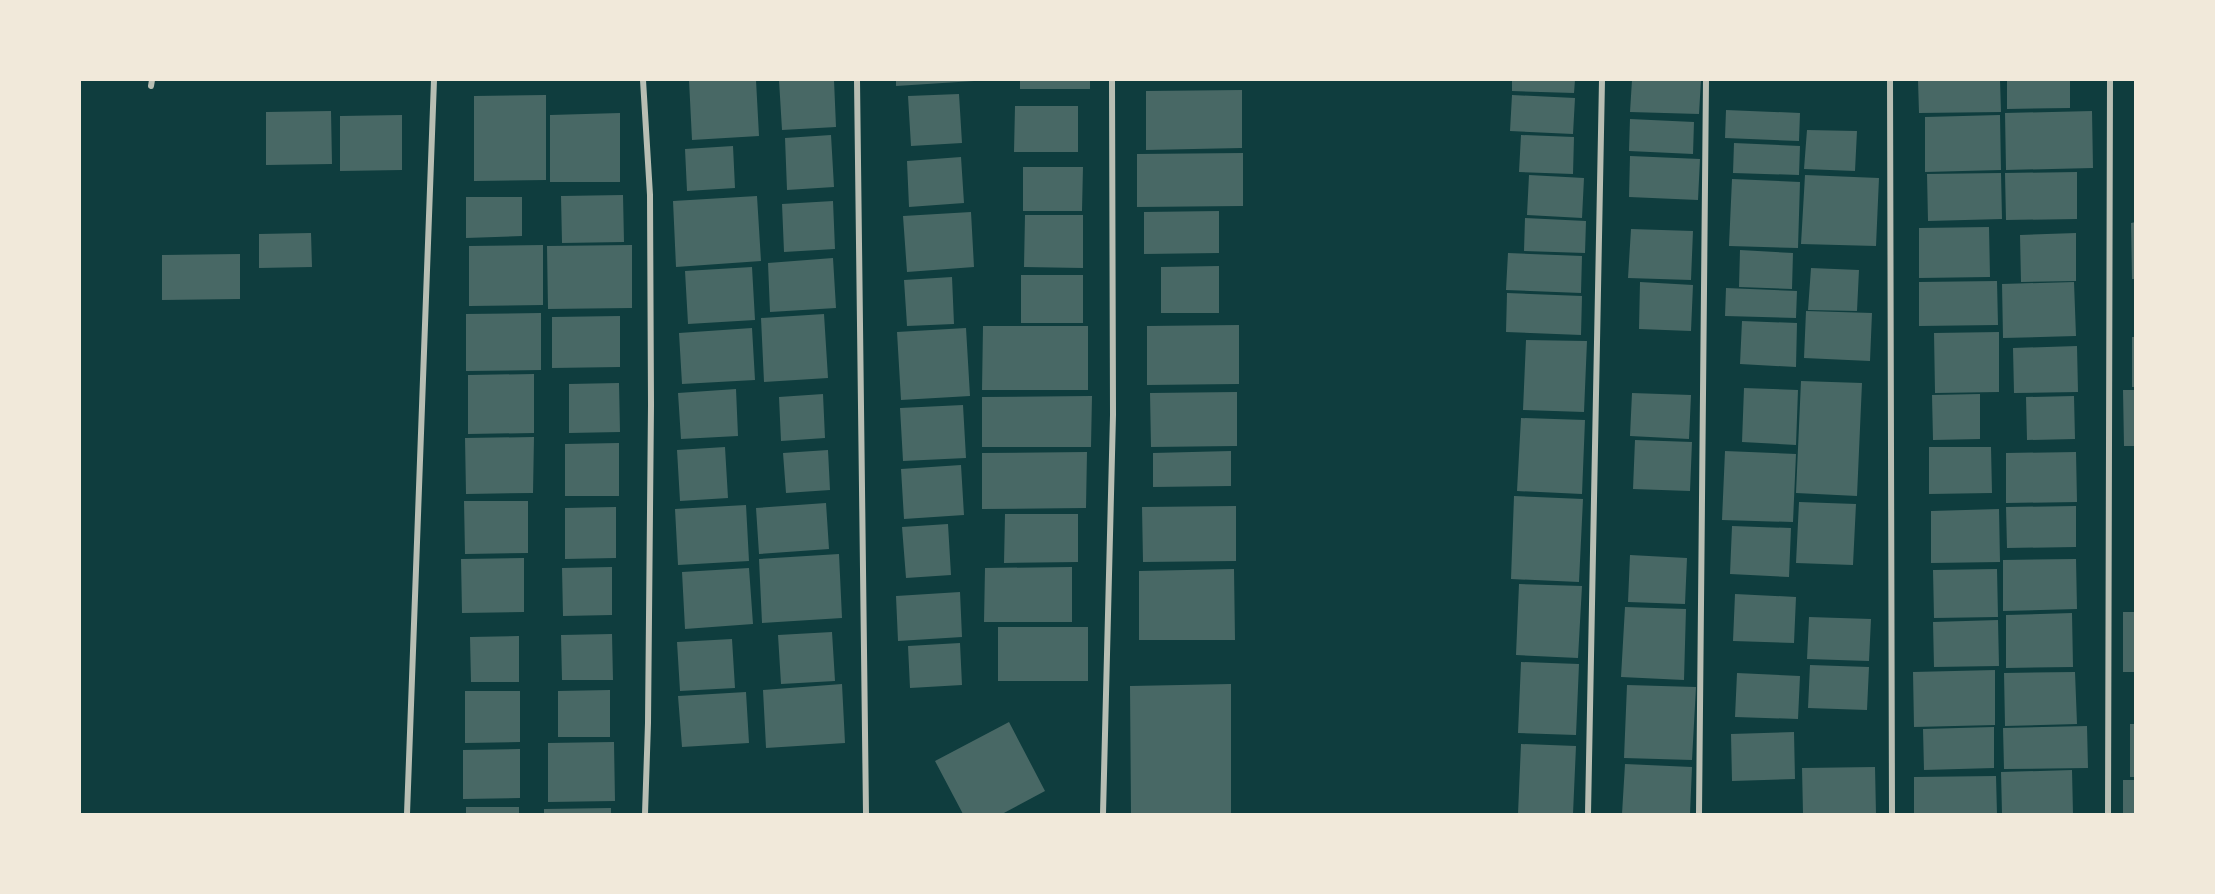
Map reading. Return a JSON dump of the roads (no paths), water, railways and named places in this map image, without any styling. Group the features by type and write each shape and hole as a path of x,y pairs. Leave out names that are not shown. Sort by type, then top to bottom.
{"street":[{"path":"407,814 434,80"},
{"path":"642,80 650,195 651,394 645,814"},
{"path":"856,80 866,814"},
{"path":"1103,814 1113,415 1112,80"},
{"path":"1588,814 1602,80"},
{"path":"1699,814 1706,80"},
{"path":"1890,80 1892,814"},
{"path":"2108,814 2110,80"}]}
